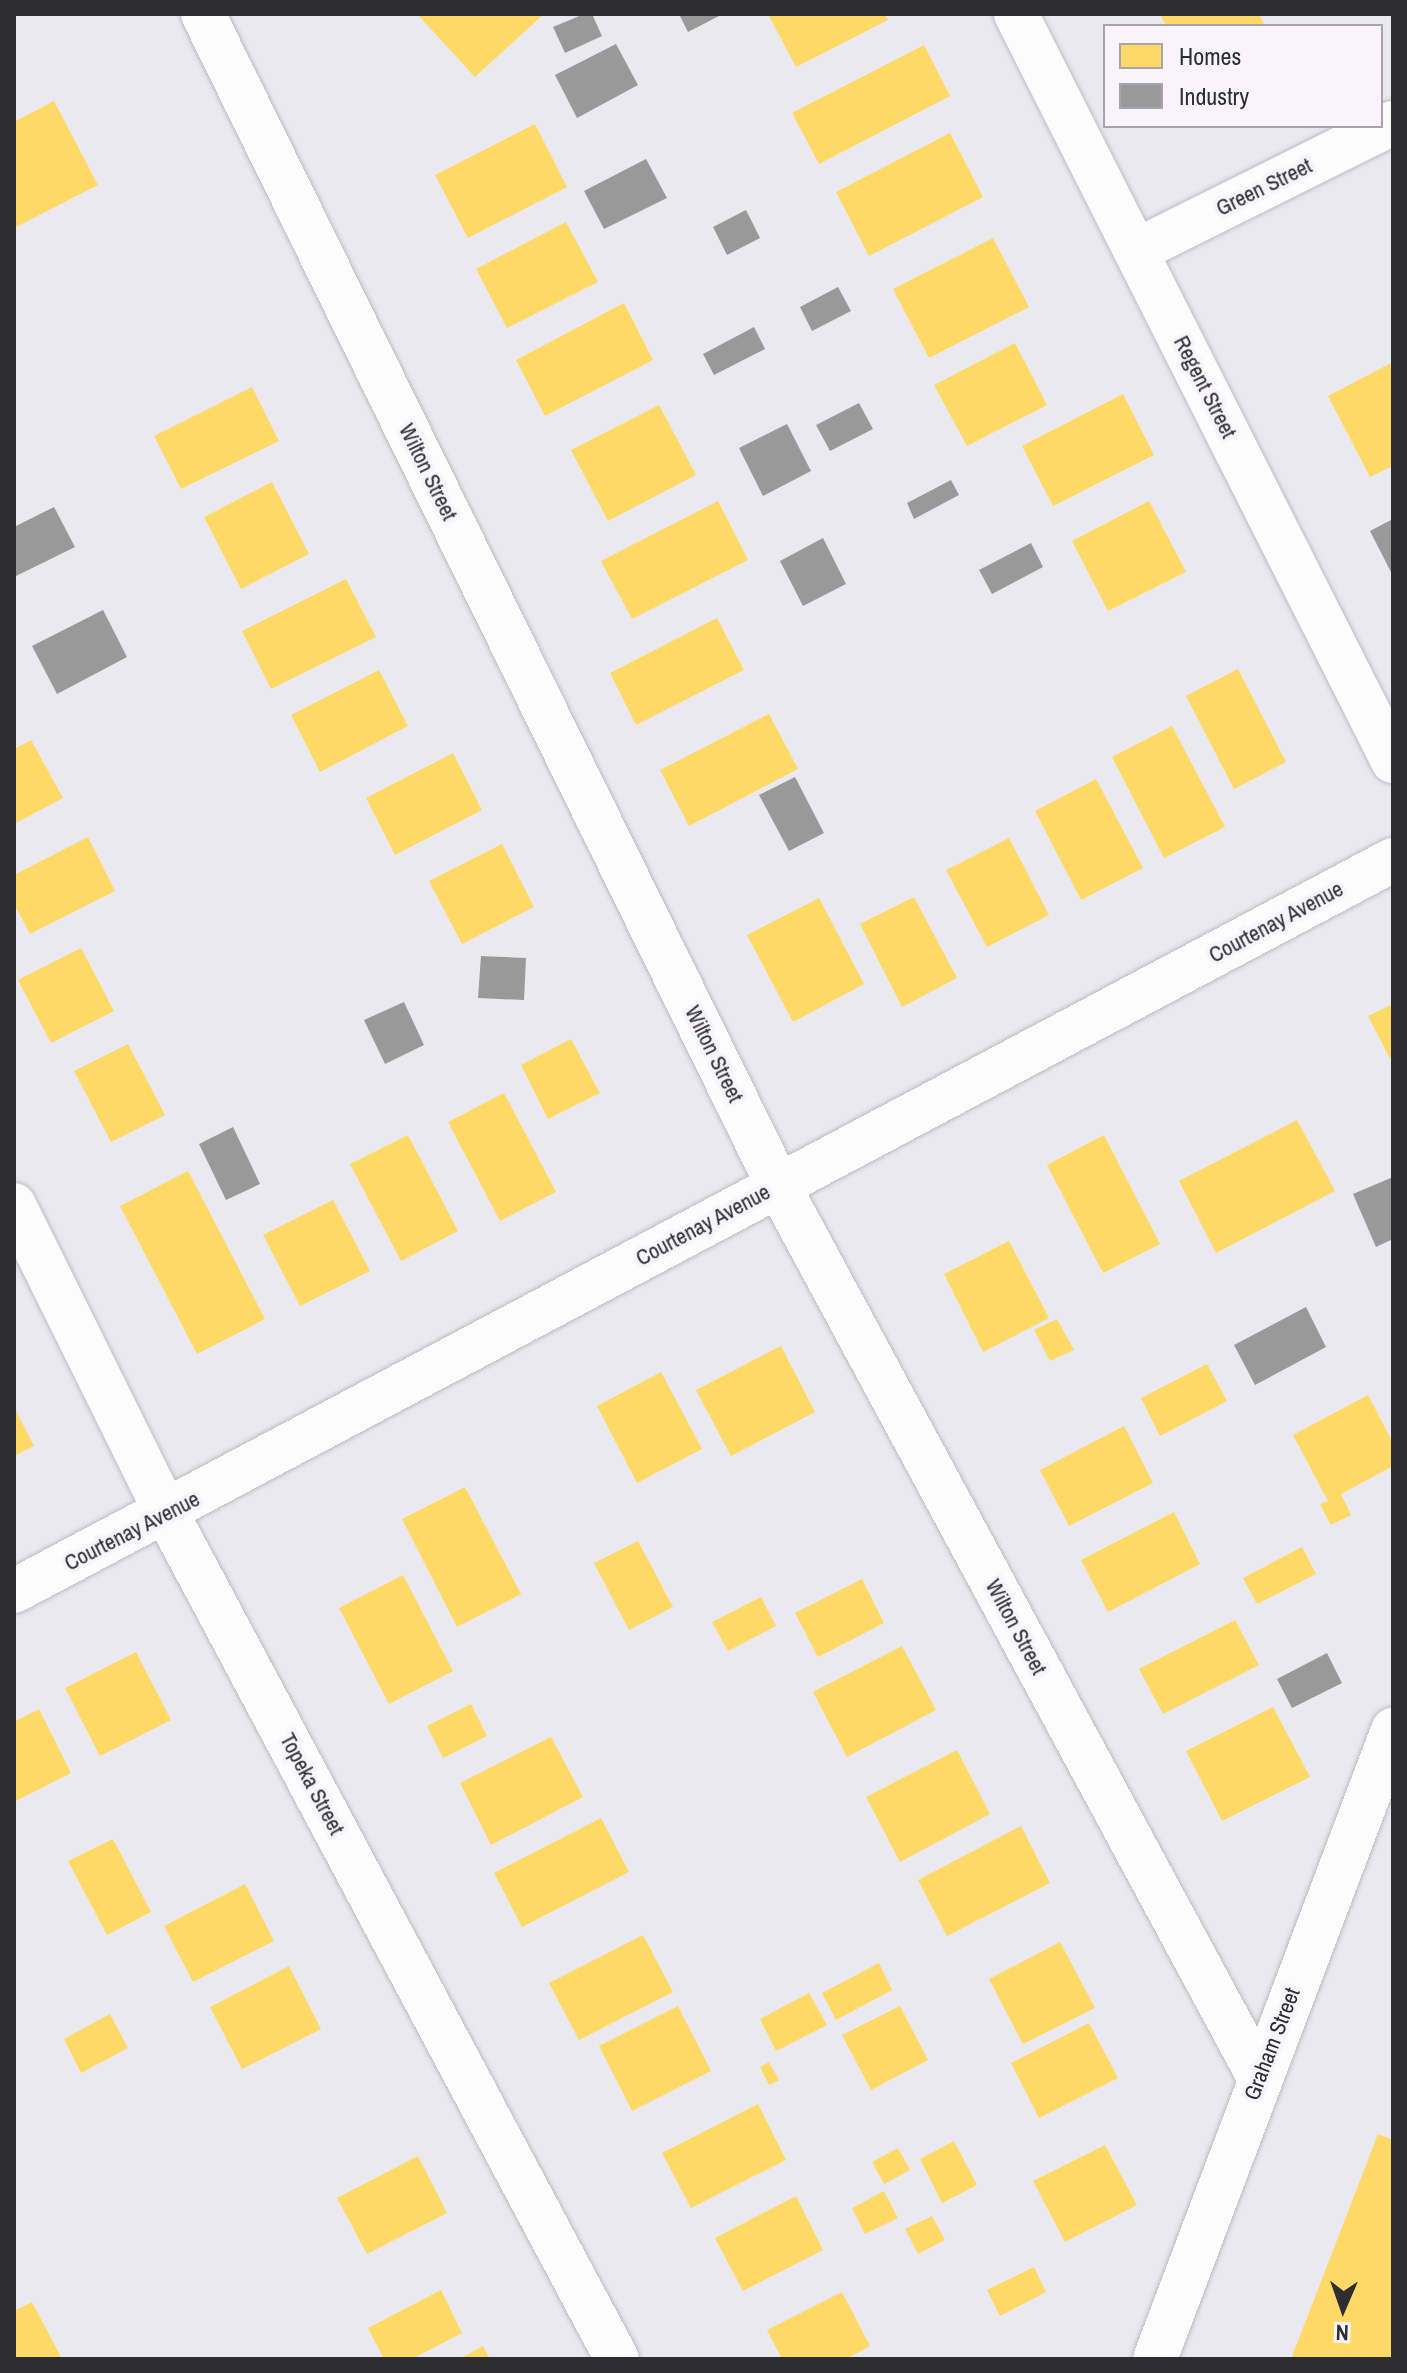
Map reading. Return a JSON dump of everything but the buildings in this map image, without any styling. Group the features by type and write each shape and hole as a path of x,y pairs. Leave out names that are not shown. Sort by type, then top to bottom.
{"street":[{"name":"Wilton Street","path":"203,14 778,1185 1259,2077"},
{"name":"Regent Street","path":"1016,14 1393,761"},
{"name":"Green Street","path":"1136,251 1383,128"},
{"name":"Courtenay Avenue","path":"14,1591 167,1514 778,1185 1393,860"},
{"name":"Topeka Street","path":"14,1205 167,1514 617,2359"},
{"name":"Graham Street","path":"1155,2359 1259,2077 1393,1730"}]}
